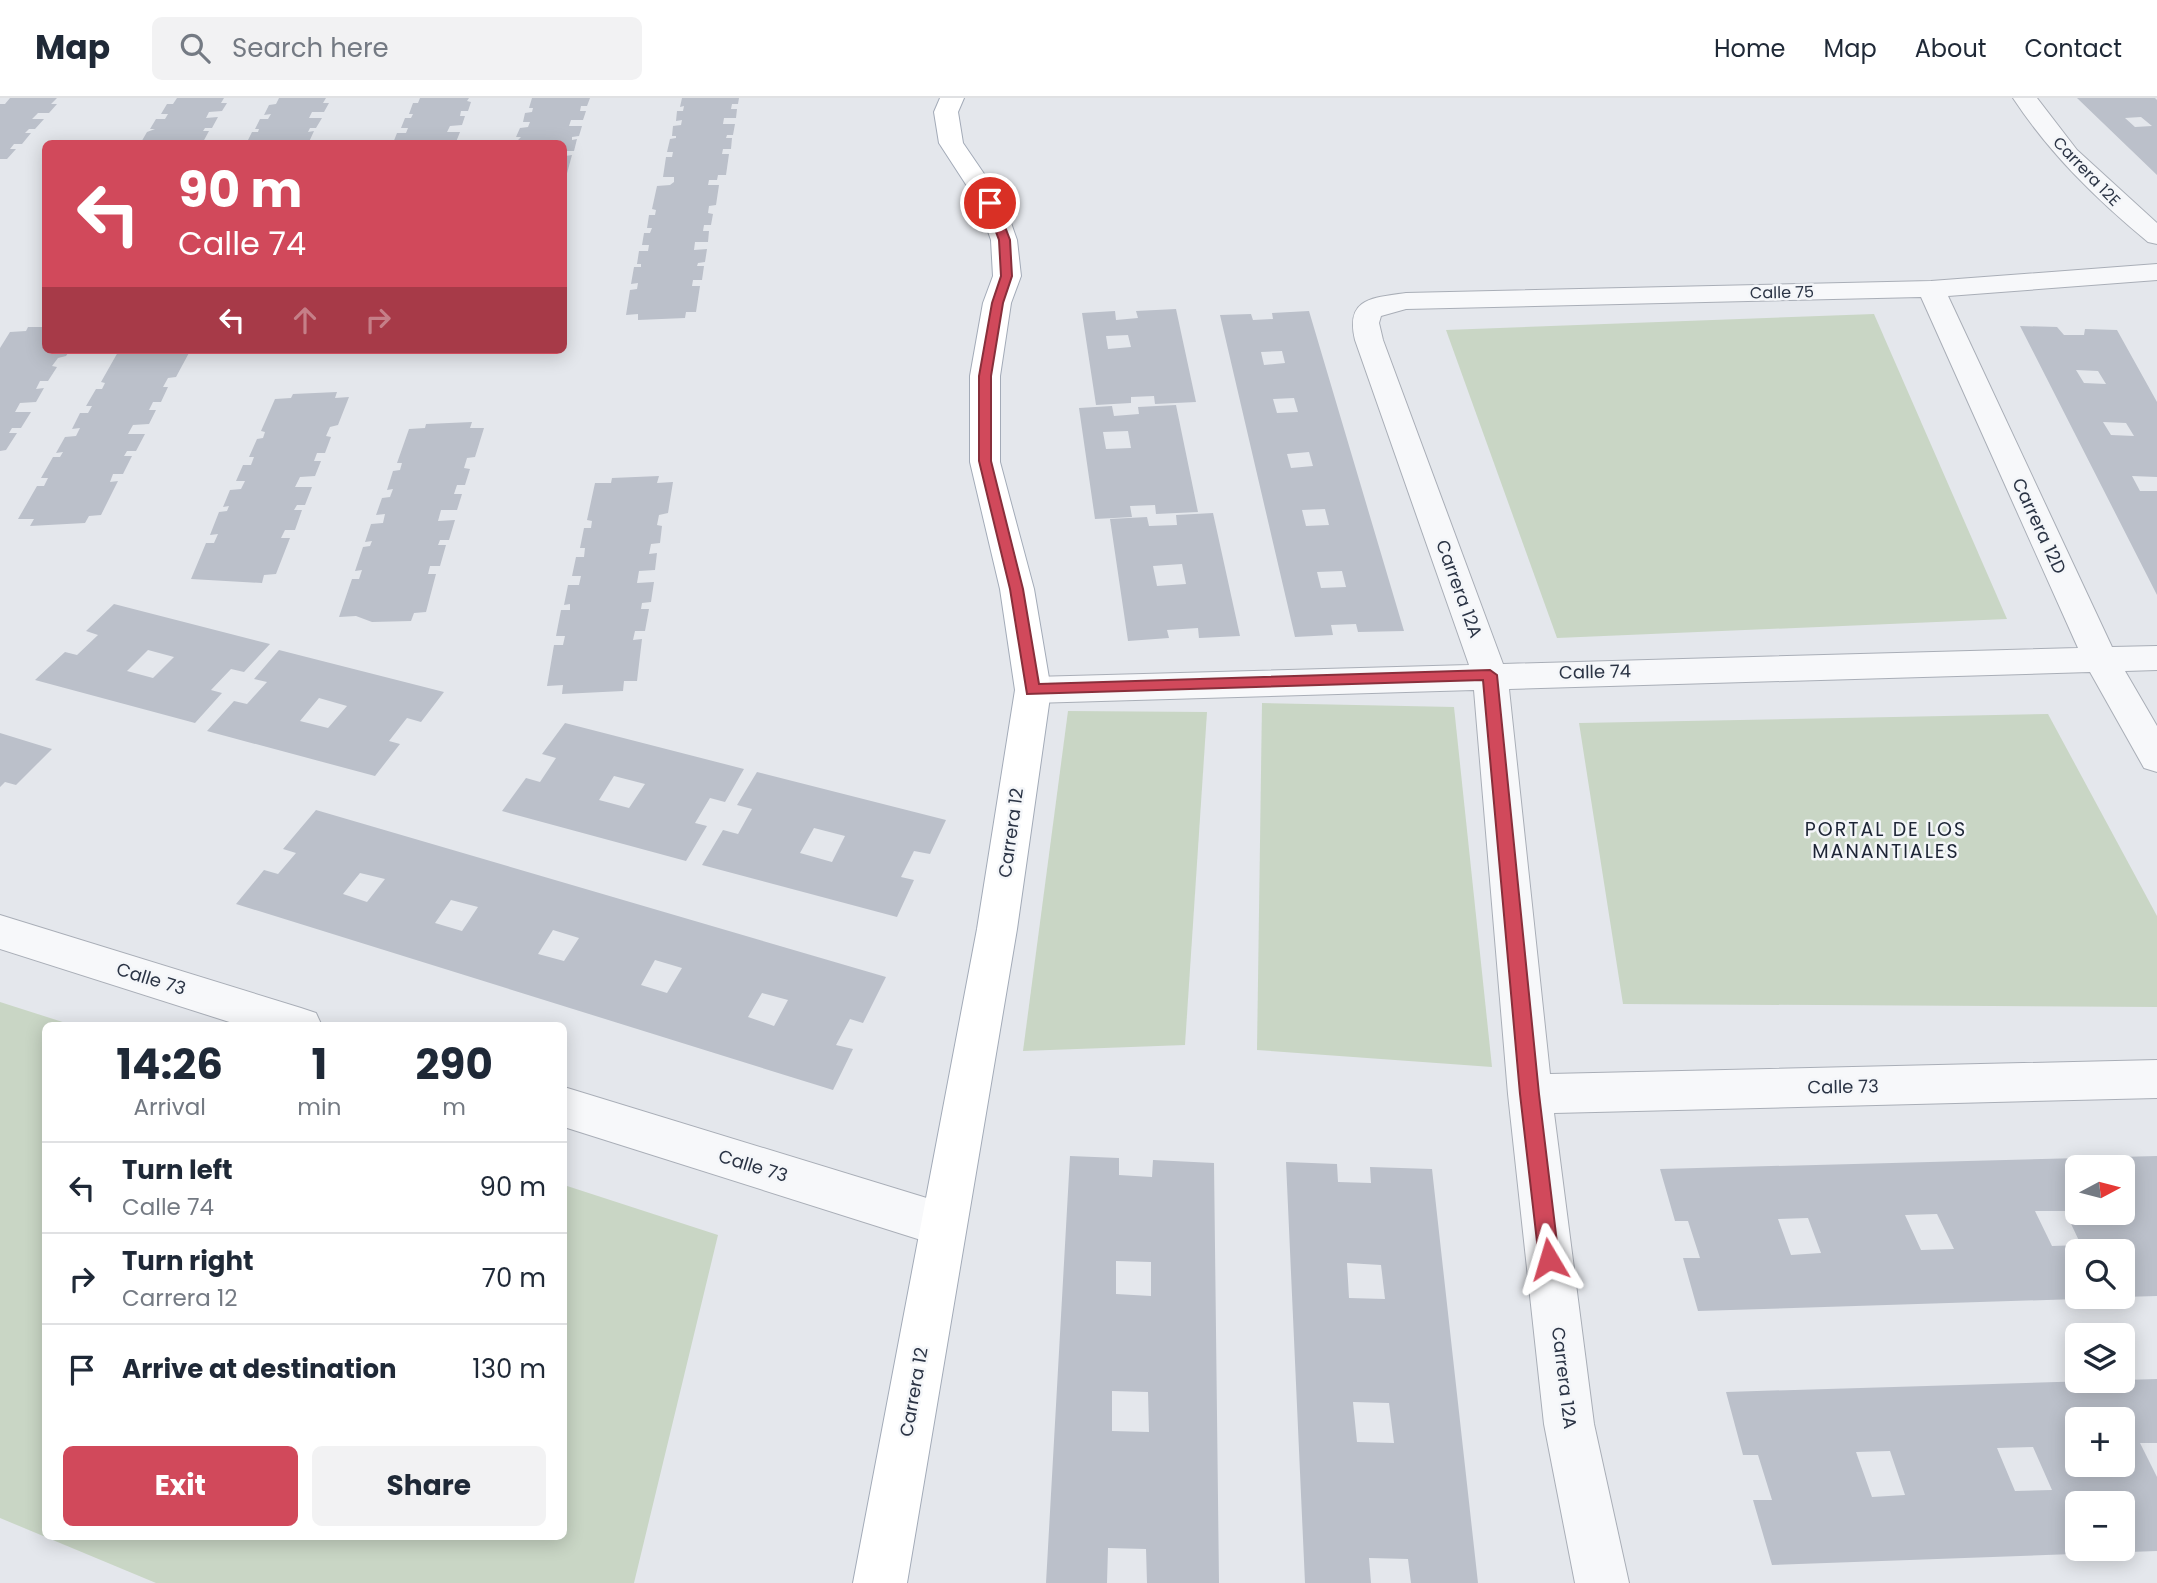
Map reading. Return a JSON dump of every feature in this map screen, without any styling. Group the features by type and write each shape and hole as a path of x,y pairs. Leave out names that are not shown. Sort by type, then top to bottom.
{"main road":[{"name":"Carrera 12","path":"880,1583 997,929 1033,690 1017,589 985,461 985,376 997,303 1007,276 1004,240 990,203 951,143 946,112 952,98"}],"street":[{"name":"Carrera 12E","path":"2025,98 2040,123 2106,194 2157,236"},
{"name":"Calle 75","path":"1406,300 1931,289 2157,272"},
{"name":"Carrera 12D","path":"1931,289 2101,660 2157,758"},
{"name":"Carrera 12A","path":"1406,300 1368,311 1364,323 1490,675 1530,1094 1569,1424 1602,1583"},
{"name":"Calle 74","path":"1033,690 2157,658"},
{"name":"Calle 73","path":"0,932 289,1022"},
{"name":"Calle 73","path":"1530,1094 2157,1079"},
{"name":"Calle 73","path":"567,1108 943,1225"}],"green space":[{"path":"1874,314 2007,619 1557,638 1446,330"},
{"path":"1262,703 1454,707 1492,1067 1257,1050"},
{"path":"1068,711 1207,712 1185,1045 1023,1051"},
{"path":"2048,714 2157,916 2157,1007 1623,1004 1579,723"},
{"path":"0,1002 63,1022 42,1022 42,1536 0,1518"},
{"path":"567,1186 718,1235 634,1583 156,1583 53,1540 567,1540"}],"building":[{"path":"10,98 57,98 51,104 57,104 49,113 38,113 32,119 44,119 35,129 29,129 25,133 31,133 22,144 14,144 10,149 16,149 7,159 0,159 0,104 5,104"},
{"path":"177,98 224,98 221,103 227,103 222,111 209,112 206,118 218,117 212,128 205,128 203,131 209,131 204,140 142,140 147,132 155,129 150,129 156,119 165,119 168,114 161,114 167,104 173,104"},
{"path":"279,98 326,98 323,103 329,103 324,112 312,112 309,118 322,118 316,128 310,128 308,132 314,131 310,140 248,140 252,132 258,132 259,129 255,129 260,119 268,119 271,114 264,115 269,105 276,104"},
{"path":"420,98 469,98 467,101 471,102 468,111 461,111 460,116 465,116 462,125 450,126 447,132 460,132 457,140 394,140 397,133 406,133 408,128 401,128 405,118 411,118 413,114 409,114 413,103 418,103"},
{"path":"532,98 590,98 587,106 581,106 580,111 586,111 583,120 571,120 569,126 582,126 579,136 572,137 572,140 577,139 574,151 567,151 567,140 518,140 521,137 516,137 520,128 528,127 530,122 523,122 525,113 532,112 533,108 529,108"},
{"path":"682,98 739,98 738,104 732,104 731,109 737,109 736,118 724,118 723,124 735,124 733,135 727,135 726,138 732,138 731,149 723,149 722,154 729,154 726,175 718,175 717,180 709,180 708,185 719,185 716,205 709,206 708,213 713,214 711,225 704,225 703,231 709,231 708,242 695,242 694,250 707,249 705,262 698,263 697,266 704,266 702,280 693,280 692,286 700,286 696,312 686,312 685,318 638,320 638,314 626,315 630,290 637,289 638,283 631,284 634,267 641,267 641,264 637,264 639,251 648,251 649,245 642,245 644,233 650,233 652,228 647,228 649,215 655,215 656,210 652,209 657,186 674,182 674,177 663,177 666,157 672,157 673,152 667,152 670,139 676,138 672,136 673,126 681,125 682,120 676,121 677,111 683,111 684,106 680,107"},
{"path":"2077,98 2155,98 2157,175","holes":["2141,117 2152,126 2135,127 2125,118"]},
{"path":"572,155 567,173 567,156"},
{"path":"1176,309 1196,402 1155,404 1154,396 1131,397 1131,403 1096,405 1082,313 1115,311 1116,320 1138,318 1136,311","holes":["1128,335 1131,347 1108,349 1106,336"]},
{"path":"1309,311 1404,631 1358,632 1356,624 1331,625 1333,635 1295,637 1220,315 1251,314 1253,320 1273,319 1272,313","holes":["1282,351 1285,363 1264,365 1261,352","1294,398 1298,412 1277,413 1273,399","1309,452 1313,466 1291,468 1287,454","1325,509 1329,525 1306,526 1302,510","1342,571 1346,587 1321,588 1317,572"]},
{"path":"2020,326 2057,327 2064,335 2084,335 2085,329 2117,330 2157,402 2157,477 2132,476 2140,491 2157,491 2157,595","holes":["2076,370 2098,371 2106,384 2084,383","2103,422 2126,423 2134,436 2111,435"]},
{"path":"28,327 42,327 42,354 67,354 58,358 52,366 57,367 48,381 40,381 36,389 44,388 36,402 20,403 15,412 31,412 21,428 12,428 9,433 17,433 6,450 0,451 0,348 10,332 26,331"},
{"path":"117,354 188,354 176,377 168,378 163,387 168,387 161,402 153,402 149,410 156,410 149,424 133,425 128,434 145,434 136,451 127,451 124,456 132,456 123,474 113,474 110,482 118,481 101,515 89,516 85,523 30,526 34,519 18,519 37,486 44,486 48,478 41,478 53,457 60,457 63,452 56,453 65,437 76,436 80,428 72,429 80,413 88,413 92,406 86,406 96,389 102,389 105,383 101,382"},
{"path":"337,392 335,398 349,397 338,425 330,427 326,436 331,437 325,453 317,453 314,461 321,461 315,476 300,477 295,487 312,487 305,505 297,505 294,510 302,510 295,530 285,530 281,538 290,538 276,574 264,575 262,583 191,579 206,543 214,543 218,534 210,535 219,512 227,511 229,506 223,507 230,490 241,489 245,481 236,481 243,465 251,465 254,457 249,457 257,439 263,438 265,432 261,431 275,399 291,398 293,394"},
{"path":"1176,405 1198,512 1156,514 1155,505 1130,506 1132,517 1095,519 1079,408 1112,406 1114,416 1139,414 1138,407","holes":["1128,431 1131,448 1106,449 1103,432"]},
{"path":"472,422 470,428 484,428 475,457 467,458 464,468 470,469 465,485 457,485 454,494 462,494 457,510 441,510 438,521 455,520 449,540 440,540 438,545 446,545 440,566 430,566 428,574 436,574 426,612 414,613 411,621 372,622 356,616 339,617 352,579 359,579 362,570 355,571 363,547 370,546 372,541 365,542 371,524 383,523 385,514 376,515 382,498 390,497 393,489 387,490 393,471 400,470 402,463 397,463 409,429 425,428 426,424"},
{"path":"659,476 657,483 673,482 668,513 659,515 657,525 662,526 660,543 651,544 649,554 657,553 655,570 639,571 637,583 654,582 651,602 642,603 641,609 649,609 645,631 635,631 633,640 642,639 637,681 624,681 623,691 562,694 563,685 547,686 554,645 563,645 565,636 556,636 561,610 570,610 570,604 564,605 568,585 579,585 581,576 572,576 576,557 584,557 585,548 580,548 584,528 591,528 592,521 587,520 595,483 611,483 612,478"},
{"path":"1213,513 1240,636 1199,638 1198,628 1167,630 1169,638 1128,641 1110,519 1147,517 1149,526 1177,525 1176,515","holes":["1182,564 1186,584 1157,586 1153,566"]},
{"path":"114,604 270,644 244,672 231,669 211,690 222,693 195,723 35,680 65,652 77,655 98,635 86,631","holes":["148,650 174,657 153,678 127,671"]},
{"path":"279,650 444,692 421,722 407,718 389,741 400,744 375,776 207,731 234,701 247,704 267,682 254,679","holes":["319,698 347,706 328,728 300,721"]},
{"path":"565,723 744,769 725,802 710,798 695,823 707,826 686,861 502,811 526,778 540,782 556,758 542,754","holes":["614,776 645,784 629,808 599,800"]},
{"path":"0,733 52,749 16,785 5,782 0,787"},
{"path":"757,772 946,820 930,854 914,851 901,877 914,880 897,917 702,865 723,830 738,834 752,809 737,805","holes":["814,828 845,836 832,862 800,853"]},
{"path":"316,810 886,977 863,1023 850,1019 836,1045 853,1049 833,1090 236,904 264,870 278,874 296,853 283,849","holes":["360,873 385,879 367,902 343,894","451,900 478,907 462,931 435,923","553,930 579,938 564,961 538,954","655,960 682,968 667,993 641,985","762,993 788,1000 774,1026 748,1017"]},
{"path":"1070,1156 1119,1158 1119,1175 1152,1177 1153,1160 1214,1163 1219,1583 1147,1583 1146,1549 1108,1548 1107,1583 1046,1583","holes":["1116,1261 1151,1262 1151,1296 1116,1294","1112,1391 1148,1392 1149,1432 1112,1431"]},
{"path":"2157,1156 2157,1296 2135,1297 2135,1239 2078,1239 2072,1225 2135,1225 2135,1157"},
{"path":"2065,1158 2065,1211 2035,1211 2052,1246 2065,1246 2065,1299 1698,1311 1683,1258 1700,1258 1688,1221 1675,1221 1660,1169","holes":["1937,1214 1954,1249 1921,1250 1905,1215","1808,1218 1821,1253 1791,1255 1778,1219"]},
{"path":"1286,1162 1337,1164 1338,1182 1371,1183 1370,1167 1432,1169 1478,1583 1411,1583 1408,1559 1369,1558 1371,1583 1305,1583","holes":["1347,1263 1381,1265 1385,1299 1349,1298","1353,1402 1389,1403 1394,1443 1357,1442"]},
{"path":"2157,1379 2157,1443 2140,1443 2157,1477 2157,1551 2135,1552 2135,1491 2065,1491 2065,1554 1772,1565 1753,1500 1772,1500 1758,1455 1743,1455 1726,1392 2065,1382 2065,1393 2135,1393 2135,1380","holes":["2033,1447 2052,1490 2015,1491 1997,1448","1890,1451 1905,1495 1872,1497 1856,1452"]}],"district":[{"name":"PORTAL DE LOS MANANTIALES","path":"1886,840"}],"route":[{"path":"990,203 1004,240 1007,276 997,303 985,376 985,461 1017,589 1033,690 1490,675 1530,1094 1549,1259"}]}
